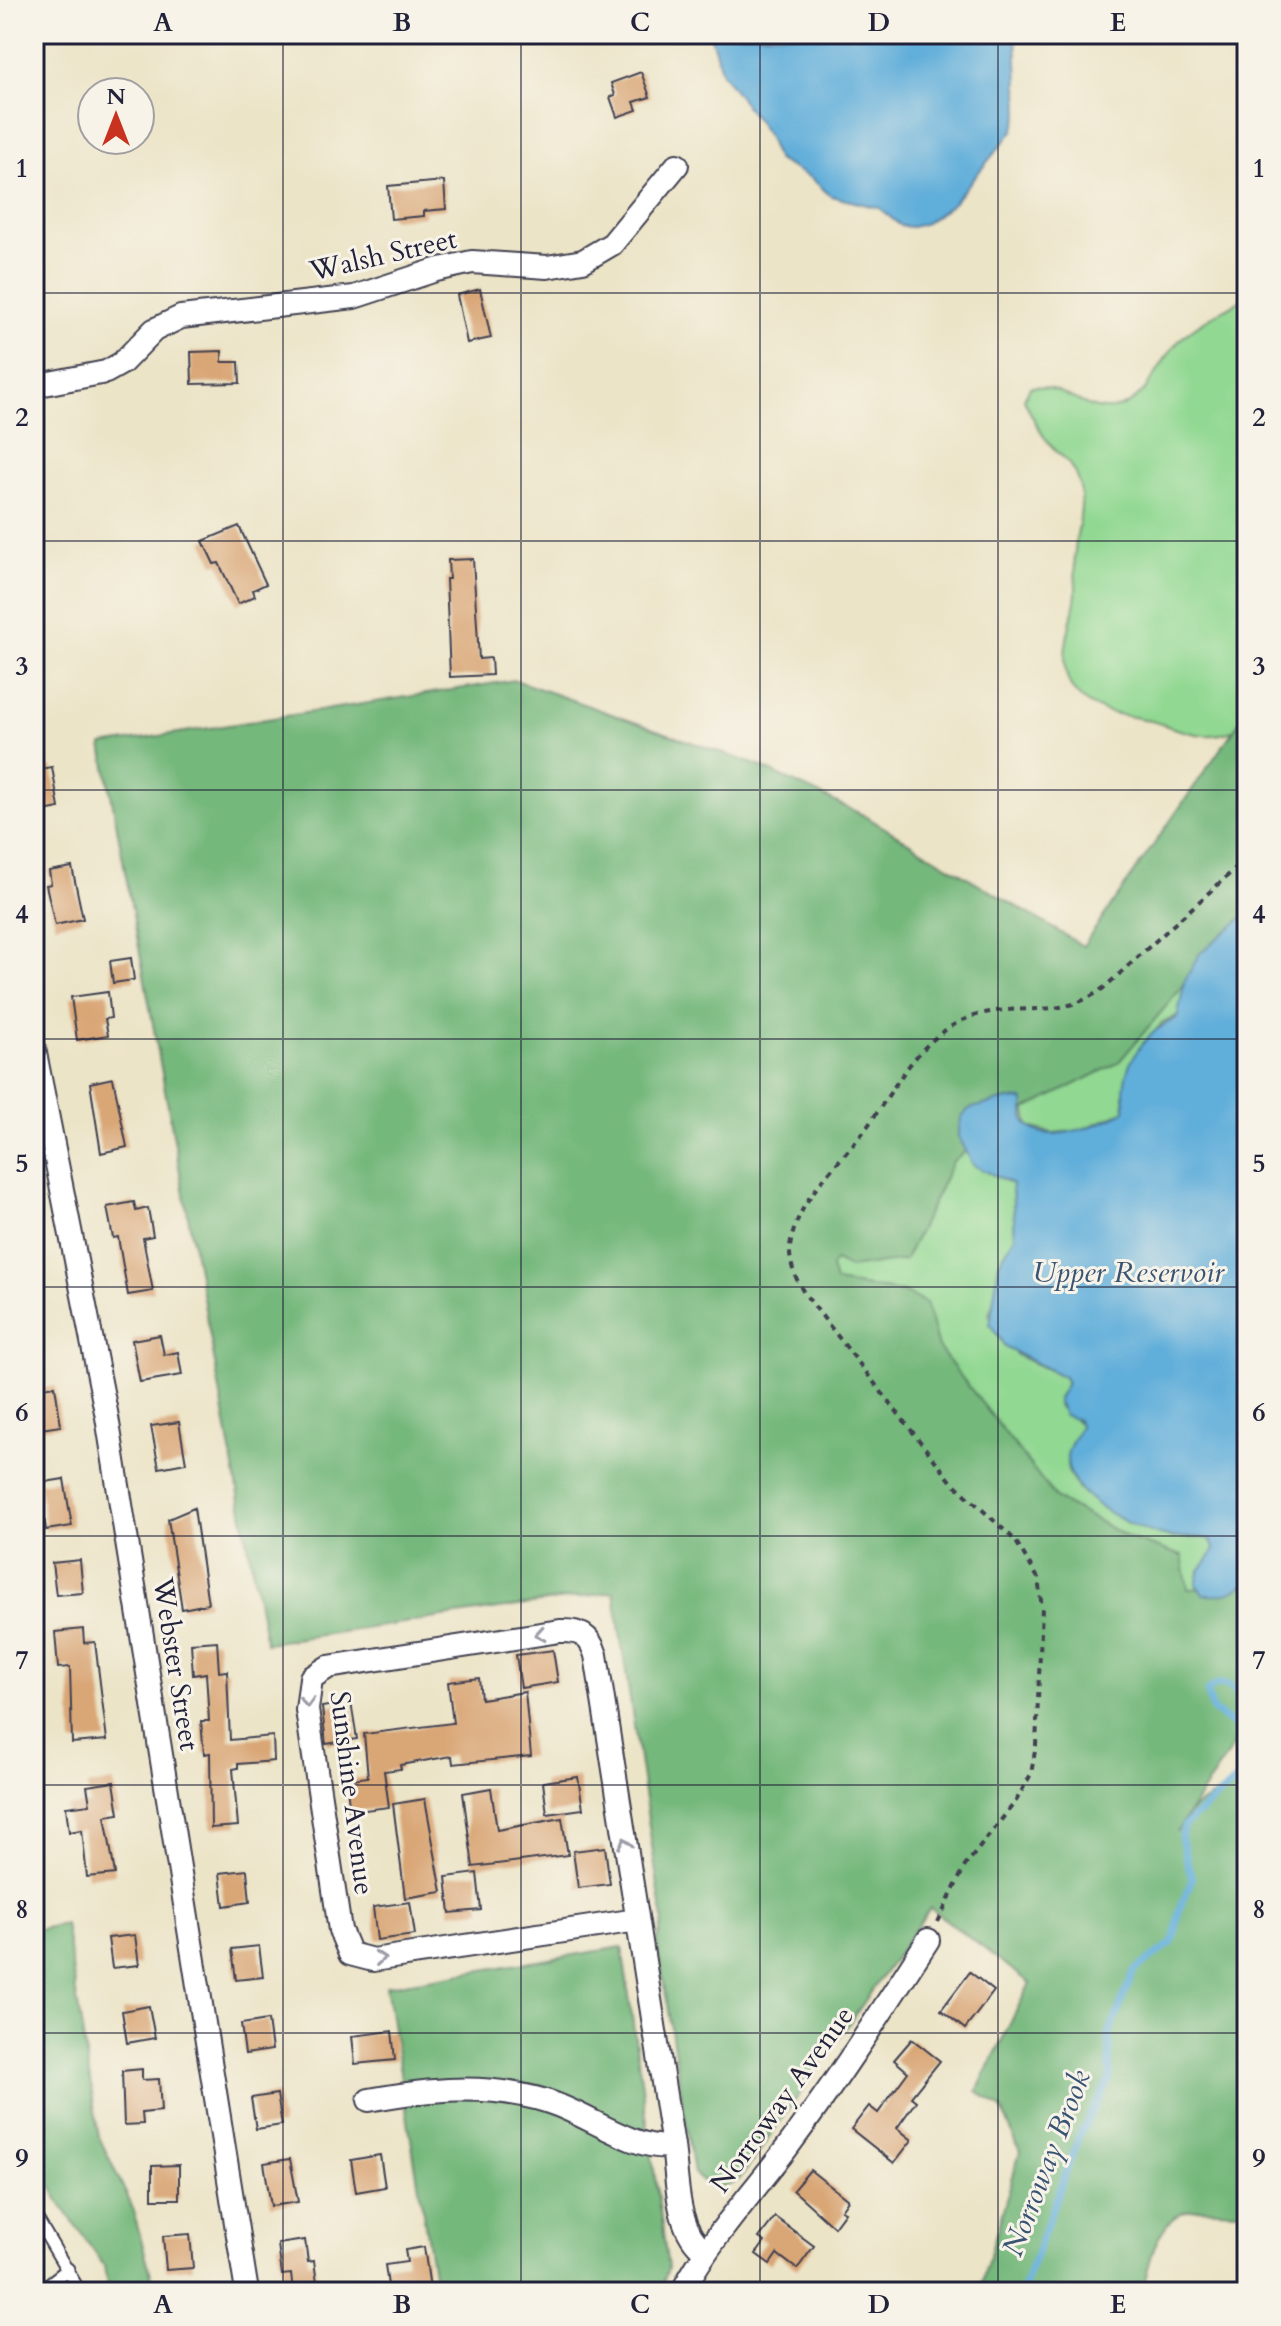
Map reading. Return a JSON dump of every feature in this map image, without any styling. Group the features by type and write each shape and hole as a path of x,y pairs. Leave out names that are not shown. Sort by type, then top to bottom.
{"street":[{"name":"Walsh Street","path":"34,386 106,372 122,363 154,330 181,317 354,297 436,270 472,262 547,267 583,261 612,244 677,165"},
{"name":"Webster Street","path":"34,1048 107,1417 247,2292"},
{"name":"Sunshine Avenue","path":"637,1920 382,1959 364,1959 350,1954 340,1930 307,1710 311,1678 328,1667 560,1631 584,1635 596,1655 685,2225 692,2240 705,2251"},
{"name":"Norroway Avenue","path":"682,2292 705,2251 845,2068 928,1940"},
{"path":"369,2100 450,2088 508,2092 558,2105 645,2145 673,2146"}],"lane":[{"path":"34,2214 80,2292"},
{"path":"38,2292 68,2269"}],"path":[{"path":"928,1940 965,1866 1016,1801 1031,1774 1036,1745 1042,1608 1038,1578 1015,1540 951,1481 845,1341 804,1293 791,1263 791,1238 815,1188 862,1134 915,1057 938,1035 963,1021 995,1010 1056,1010 1081,1004 1106,986 1247,858"}],"green space":[{"path":"1247,284 1247,722 1226,733 1205,735 1099,709 1077,695 1069,683 1065,654 1076,594 1075,556 1080,488 1073,468 1044,437 1024,399 1030,387 1041,387 1095,407 1117,408 1128,404 1145,389 1170,351 1185,335 1245,298"},
{"path":"515,680 759,766 863,815 1083,946 1247,711 1247,924 1195,972 1118,1063 1006,1119 953,1161 905,1260 849,1268 835,1261 831,1267 835,1282 903,1292 926,1303 938,1347 1057,1499 1129,1538 1182,1556 1188,1589 1247,1586 1247,1725 1176,1832 1195,1807 1247,1776 1247,2210 1191,2210 1170,2221 1156,2243 1142,2292 979,2292 1020,2152 1002,2109 977,2091 1030,1983 930,1908 740,2179 721,2187 704,2182 694,2173 657,1942 663,1920 614,1592 266,1643 102,745"},
{"path":"1185,980 1180,1014 1161,1024 1135,1055 1124,1092 1125,1111 1081,1130 1053,1133 1029,1127 1025,1106"},
{"path":"959,1127 994,1175 1012,1184 1015,1236 997,1275 998,1290 989,1314 1016,1355 1064,1377 1067,1383 1057,1400 1059,1407 1081,1425 1068,1454 1071,1478 1093,1501 1140,1528 1168,1537 1211,1540 1215,1550 1200,1570 1237,1589 1247,1583 1247,1595 1214,1605 1071,1526 827,1283 820,1255"},
{"path":"65,1924 99,2137 131,2204 156,2292 108,2292 104,2266 62,2206 34,2156 34,1930"},
{"path":"622,1947 668,2268 660,2292 436,2292 386,1986"}],"water":[{"path":"710,34 1016,34 1019,113 1013,131 952,204 926,223 901,226 879,208 831,196 811,178 777,160 766,133 722,73"},
{"name":"Upper Reservoir","path":"1247,914 1247,1583 1226,1593 1209,1595 1203,1594 1196,1584 1200,1570 1215,1550 1211,1540 1201,1537 1174,1538 1154,1533 1105,1510 1090,1499 1070,1473 1067,1453 1080,1425 1078,1420 1064,1415 1057,1400 1067,1383 1064,1377 1006,1348 990,1324 999,1263 1015,1236 1012,1184 973,1165 959,1137 959,1127 962,1116 969,1109 1007,1099 1024,1100 1024,1116 1028,1125 1049,1134 1077,1130 1125,1111 1125,1080 1140,1047 1157,1030 1177,1018 1185,980 1200,953"}],"building":[{"path":"641,72 650,97 634,102 637,110 617,117 610,97 615,95 611,83"},
{"path":"444,181 446,209 424,211 424,216 391,219 388,186"},
{"path":"480,289 491,338 467,343 457,295"},
{"path":"222,351 222,362 239,362 240,383 192,384 191,352"},
{"path":"239,526 266,584 253,590 255,596 238,604 219,563 214,564 203,541"},
{"path":"473,559 479,659 491,658 492,675 450,677 448,560"},
{"path":"52,767 59,808 34,813 34,770"},
{"path":"72,867 83,919 55,925 46,885 51,884 49,871"},
{"path":"131,958 134,980 113,983 110,961"},
{"path":"108,992 111,1018 105,1019 108,1035 77,1040 71,997"},
{"path":"113,1078 127,1147 101,1153 90,1083"},
{"path":"134,1202 136,1211 148,1208 153,1236 143,1238 153,1291 128,1295 118,1237 113,1238 107,1207"},
{"path":"160,1335 164,1355 178,1352 182,1375 140,1382 132,1340"},
{"path":"55,1386 61,1426 34,1430 34,1389"},
{"path":"179,1422 186,1463 159,1468 151,1426"},
{"path":"64,1479 72,1526 46,1530 39,1483"},
{"path":"194,1508 208,1604 182,1609 168,1519"},
{"path":"80,1560 83,1593 56,1595 52,1563"},
{"path":"83,1629 84,1643 95,1642 107,1740 72,1743 70,1667 58,1668 55,1632"},
{"path":"217,1641 219,1672 227,1671 230,1740 273,1736 274,1761 238,1764 238,1768 233,1769 238,1826 211,1828 210,1753 204,1754 201,1721 209,1721 206,1673 193,1675 191,1643"},
{"path":"553,1650 558,1682 521,1688 516,1655"},
{"path":"479,1678 481,1699 525,1692 531,1756 453,1764 452,1756 400,1765 401,1769 384,1771 389,1807 350,1812 346,1780 368,1777 364,1734 453,1723 448,1682"},
{"path":"351,1702 357,1739 326,1744 322,1707"},
{"path":"578,1777 583,1809 547,1814 543,1782"},
{"path":"114,1782 119,1814 105,1816 115,1874 87,1877 82,1830 69,1832 66,1807 90,1804 87,1786"},
{"path":"491,1788 497,1830 562,1818 568,1855 473,1867 463,1793"},
{"path":"425,1799 442,1892 405,1898 393,1804"},
{"path":"605,1847 610,1884 578,1888 573,1851"},
{"path":"247,1870 250,1902 224,1906 220,1873"},
{"path":"477,1873 481,1910 450,1913 446,1877"},
{"path":"410,1902 415,1935 377,1940 373,1907"},
{"path":"135,1935 139,1965 112,1968 108,1938"},
{"path":"259,1946 263,1977 236,1980 232,1949"},
{"path":"970,1972 994,1991 965,2029 941,2010"},
{"path":"149,2006 155,2038 127,2043 122,2011"},
{"path":"268,2020 272,2050 245,2054 241,2024"},
{"path":"392,2031 395,2060 355,2064 352,2036"},
{"path":"912,2039 940,2061 911,2097 916,2101 897,2128 912,2140 894,2163 851,2129 869,2106 878,2113 908,2072 894,2060"},
{"path":"142,2069 142,2080 159,2079 161,2111 142,2113 143,2124 124,2125 122,2071"},
{"path":"277,2094 282,2125 256,2129 251,2098"},
{"path":"380,2155 385,2187 356,2192 351,2160"},
{"path":"290,2159 298,2202 271,2206 264,2163"},
{"path":"179,2165 179,2199 152,2199 152,2166"},
{"path":"810,2170 848,2200 841,2210 845,2212 834,2227 793,2190"},
{"path":"775,2217 814,2246 797,2269 777,2254 770,2264 756,2254 765,2242 759,2238"},
{"path":"190,2234 193,2268 166,2270 163,2236"},
{"path":"305,2240 308,2262 314,2261 318,2290 293,2292 291,2274 282,2275 278,2244"},
{"path":"424,2247 430,2288 389,2292 385,2265 407,2262 405,2250"}],"waterway":[{"name":"Norroway Brook","path":"1247,1699 1228,1685 1217,1684 1207,1691 1213,1710 1247,1735"},
{"name":"Norroway Brook","path":"1022,2292 1080,2134 1110,2079 1109,2035 1134,1971 1171,1944 1175,1936 1179,1911 1192,1879 1181,1837 1184,1826 1247,1771"}]}
